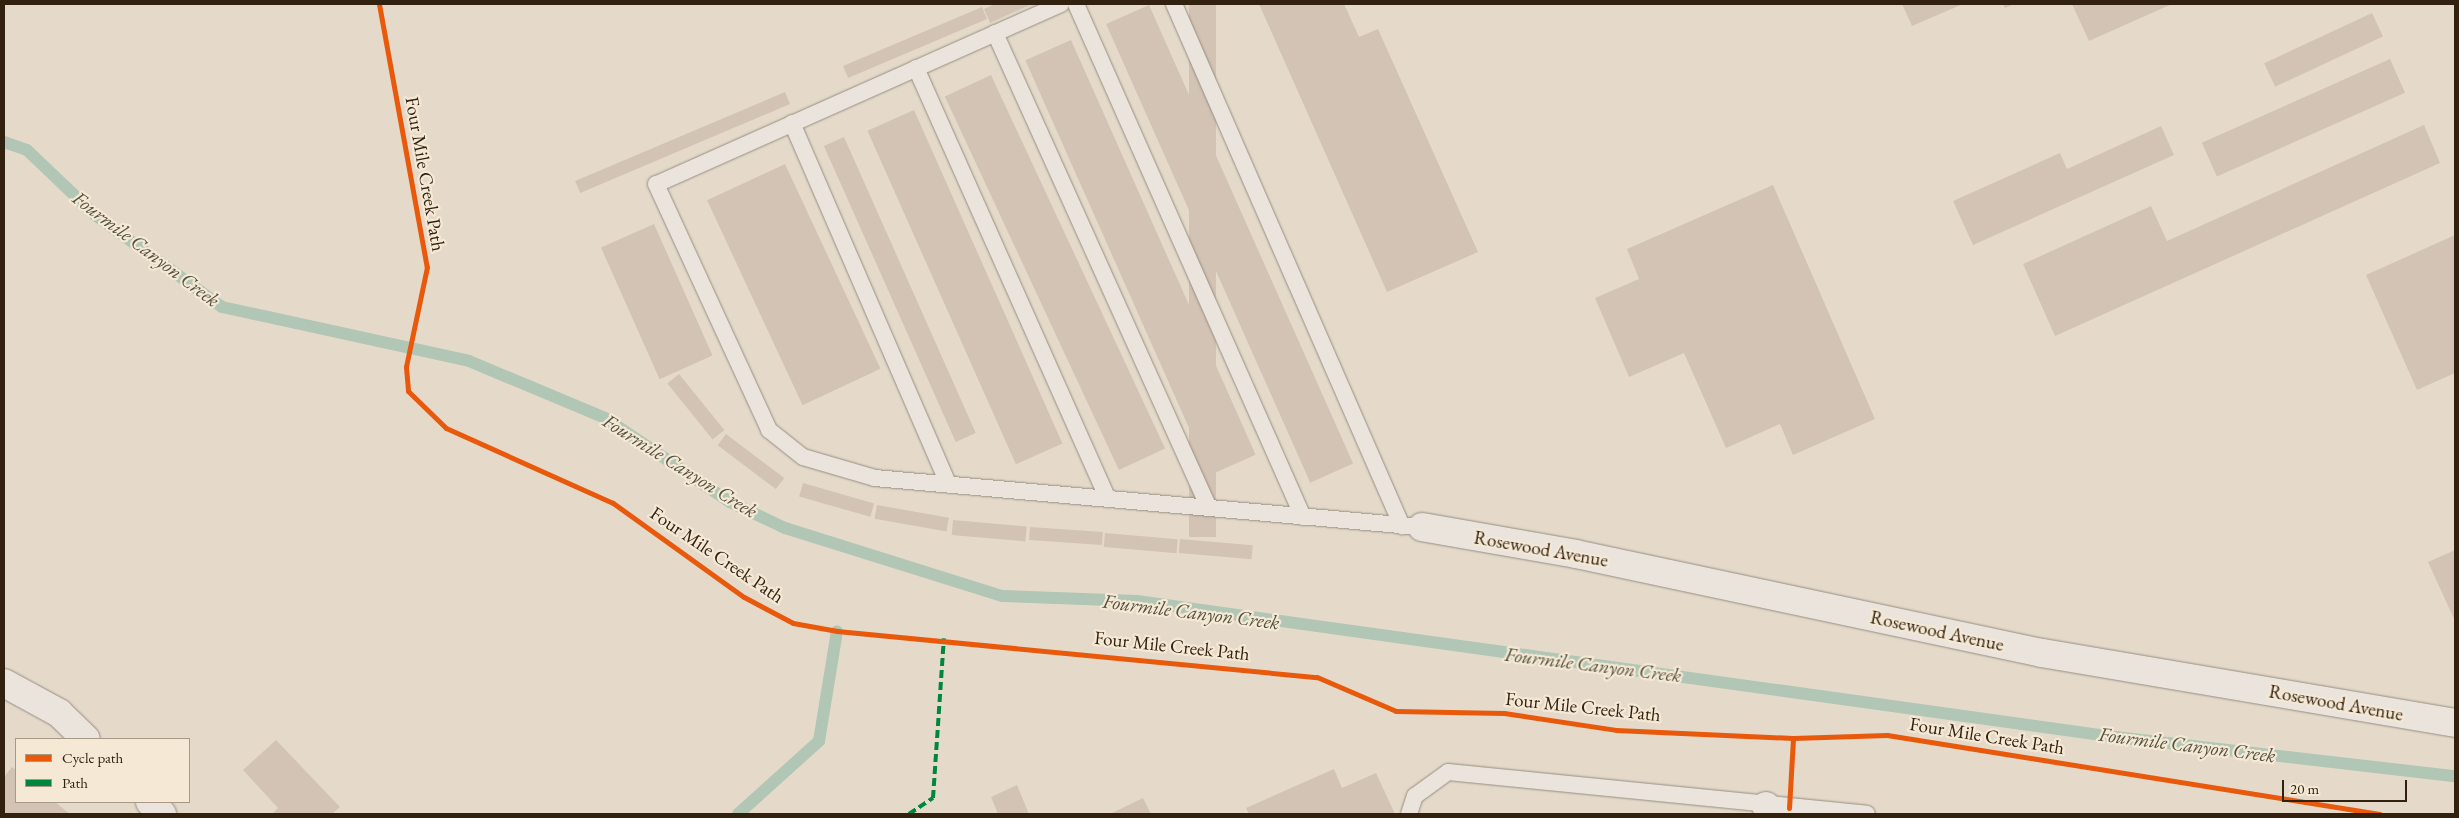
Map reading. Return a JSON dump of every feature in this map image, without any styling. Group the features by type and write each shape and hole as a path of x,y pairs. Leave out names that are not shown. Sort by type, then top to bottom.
{"street":[{"name":"Rosewood Avenue","path":"1412,526 1576,554 2042,653 2455,722"},
{"path":"4,683 59,713 85,738"},
{"path":"151,803 162,814"}],"lane":[{"path":"1061,4 656,184 769,430 803,457 875,478 1412,526 1174,4"},
{"path":"1076,4 1303,516"},
{"path":"995,33 1209,508"},
{"path":"916,68 1108,499"},
{"path":"792,123 948,484"},
{"path":"1409,814 1415,796 1448,772 1768,810 1867,814"}],"building":[{"path":"995,4 1032,4 990,23 984,9"},
{"path":"1189,4 1216,4 1216,537 1189,537"},
{"path":"1259,4 1344,4 1359,37 1378,29 1478,252 1387,292"},
{"path":"1902,4 1963,4 1912,26"},
{"path":"2003,4 2014,4 2005,8"},
{"path":"2072,4 2172,4 2089,41"},
{"path":"1149,5 1353,464 1310,483 1106,24"},
{"path":"982,7 987,19 848,78 843,66"},
{"path":"2372,13 2383,37 2275,87 2264,63"},
{"path":"1071,40 1256,455 1210,475 1025,60"},
{"path":"2390,59 2405,93 2217,177 2202,143"},
{"path":"991,75 1165,448 1119,470 945,97"},
{"path":"785,92 790,104 580,193 575,181"},
{"path":"914,110 1062,443 1016,464 867,131"},
{"path":"2424,125 2440,163 2055,336 2023,264 2151,206 2167,241"},
{"path":"2161,126 2174,155 1973,245 1953,201 2060,153 2067,169"},
{"path":"844,137 976,433 956,442 824,146"},
{"path":"785,164 881,369 803,405 707,200"},
{"path":"1773,185 1875,419 1793,455 1780,424 1726,448 1684,353 1629,377 1595,298 1639,279 1627,249"},
{"path":"654,224 713,356 660,379 601,248"},
{"path":"2455,235 2455,373 2417,390 2366,275"},
{"path":"679,374 724,430 713,439 667,383"},
{"path":"726,434 784,478 776,489 718,445"},
{"path":"803,483 874,503 870,517 799,496"},
{"path":"877,505 949,518 946,531 875,519"},
{"path":"953,520 1027,526 1025,541 952,535"},
{"path":"1030,527 1103,532 1102,545 1029,540"},
{"path":"1105,533 1178,539 1177,553 1104,547"},
{"path":"1180,539 1253,545 1252,559 1179,553"},
{"path":"2455,550 2455,621 2428,562"},
{"path":"276,740 340,807 332,814 272,814 278,808 243,770"},
{"path":"12,767 15,769 15,803 56,803 70,814 4,814 4,777"},
{"path":"1334,769 1342,788 1376,773 1395,814 1249,814 1246,808"},
{"path":"1017,785 1029,814 998,814 991,797"},
{"path":"1143,798 1151,814 1112,813"}],"waterway":[{"name":"Fourmile Canyon Creek","path":"4,142 27,150 95,215 222,307 469,361 605,418 730,502 785,528 1002,596 1137,601 2107,736 2455,776"},
{"path":"738,814 819,741 837,631"}],"marked path":[{"path":"909,814 933,798 944,638"}],"cycle path":[{"name":"Four Mile Creek Path","path":"379,4 427,267 406,367 408,391 446,428 613,503 744,597 793,623 837,631 1317,677 1396,711 1504,713 1616,730 1793,738 1887,735 2380,814"},
{"path":"1789,808 1793,738"}]}
